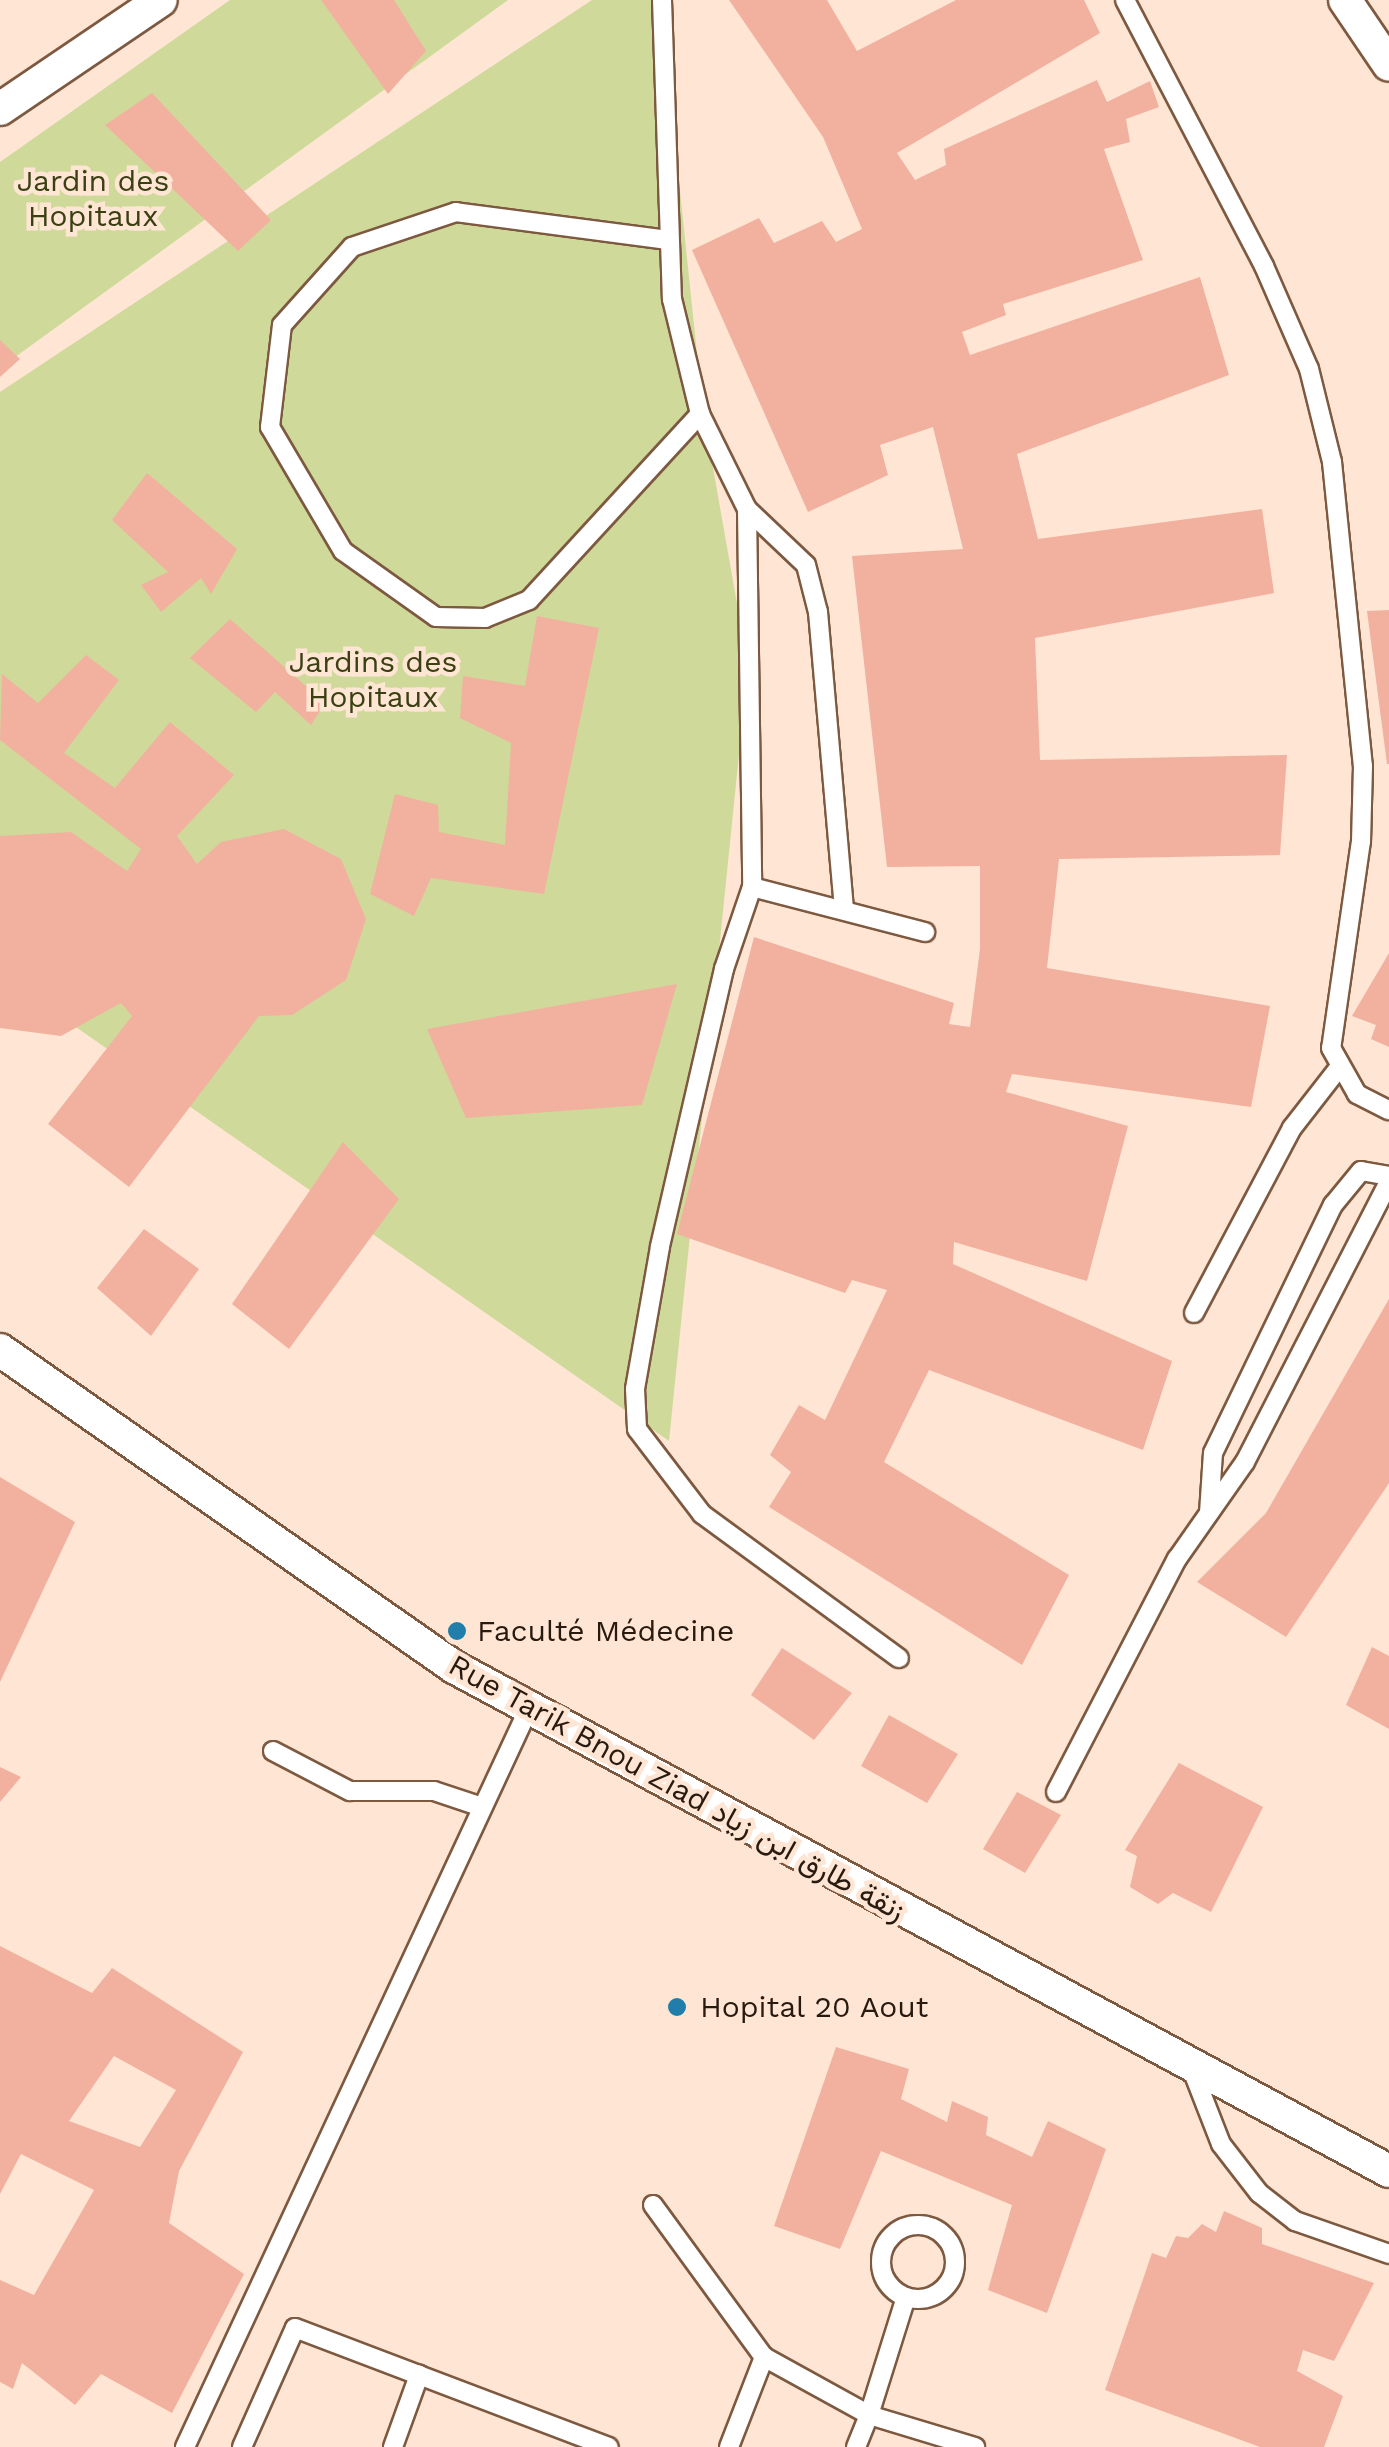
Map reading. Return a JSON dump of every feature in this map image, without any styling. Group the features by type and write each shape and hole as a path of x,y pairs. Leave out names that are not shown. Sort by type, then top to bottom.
{"street":[{"path":"0,109 159,0"},
{"path":"1345,0 1389,65"},
{"name":"Rue Tarik Bnou Ziad زنقة طارق ابن زياد","path":"0,1350 528,1710 1389,2170"}],"lane":[{"path":"662,0 668,240 700,414 747,509 806,565 814,596 844,908"},
{"path":"1125,0 1264,266 1309,370 1332,462 1362,766 1361,842 1330,1020 1338,1069 1357,1094 1389,1110"},
{"path":"668,240 456,212 352,247 282,325 270,427 343,551 436,618 485,618 529,600 700,414"},
{"path":"747,509 752,888 724,969 660,1246 634,1389 637,1429 702,1514 899,1658"},
{"path":"752,888 844,908 925,932"},
{"path":"1194,1313 1292,1128 1338,1069"},
{"path":"1056,1792 1208,1514 1244,1462 1389,1179 1361,1171 1333,1205 1213,1452 1208,1514"},
{"path":"185,2447 528,1710"},
{"path":"273,1751 350,1791 434,1791 482,1807"},
{"path":"1191,2067 1221,2144 1259,2193 1295,2221 1389,2254"},
{"path":"653,2205 764,2356 869,2415 975,2447"},
{"path":"931,2226 952,2245 954,2274 935,2296 906,2297 885,2278 882,2250 902,2228 931,2226"},
{"path":"856,2447 906,2297"},
{"path":"242,2447 295,2328 609,2447"},
{"path":"729,2447 764,2356"},
{"path":"393,2447 418,2375"}],"green space":[{"name":"Jardin des Hopitaux","path":"230,0 508,0 0,368 0,162"},
{"name":"Jardins des Hopitaux","path":"592,0 660,0 703,411 748,666 669,1441 0,974 0,392"}],"building":[{"path":"321,0 394,0 426,51 388,94"},
{"path":"729,0 827,0 857,51 956,0 1084,0 1100,33 897,153 915,180 946,165 944,149 1097,80 1107,102 1150,81 1159,107 1126,119 1130,142 1104,149 1143,260 1003,304 1006,315 962,332 970,355 1200,277 1229,375 1017,454 1038,539 1262,509 1274,593 1035,638 1040,760 1287,755 1280,855 1059,859 1047,968 1270,1006 1251,1107 1012,1074 1006,1092 1128,1126 1087,1281 954,1242 953,1264 1172,1361 1143,1450 929,1370 884,1462 1069,1575 1022,1665 769,1507 791,1472 770,1455 799,1405 825,1420 887,1290 852,1280 845,1293 677,1234 754,937 954,1003 949,1024 970,1027 980,949 980,866 887,867 852,556 963,549 933,427 880,445 888,475 808,512 692,250 759,218 774,243 822,221 836,242 862,229 823,137"},
{"path":"152,93 271,220 238,251 105,125"},
{"path":"0,340 20,359 0,377"},
{"path":"147,473 237,549 211,594 201,578 161,612 141,585 168,572 112,520"},
{"path":"1389,610 1389,764 1387,764 1367,611"},
{"path":"537,616 599,628 544,894 431,878 414,916 370,894 395,794 438,805 439,832 505,845 511,743 460,718 463,676 525,686"},
{"path":"230,619 325,703 311,725 275,692 256,712 190,658"},
{"path":"86,655 119,680 64,753 115,788 170,722 234,775 177,836 197,864 221,842 284,829 341,859 366,919 346,980 292,1015 259,1016 129,1187 48,1124 132,1016 121,1003 61,1036 0,1028 0,836 71,832 127,871 141,849 0,740 2,674 38,703"},
{"path":"1389,953 1389,1047 1371,1039 1376,1025 1352,1016"},
{"path":"677,984 642,1105 466,1118 427,1029"},
{"path":"343,1142 399,1199 289,1349 232,1304"},
{"path":"144,1229 199,1269 151,1336 97,1288"},
{"path":"1389,1299 1389,1483 1286,1637 1197,1582 1266,1513"},
{"path":"0,1477 75,1522 0,1682"},
{"path":"1372,1647 1389,1656 1389,1729 1346,1705"},
{"path":"782,1648 852,1693 814,1740 751,1695"},
{"path":"889,1715 958,1754 927,1803 861,1766"},
{"path":"1179,1763 1263,1807 1211,1912 1173,1893 1158,1904 1130,1887 1137,1856 1125,1850"},
{"path":"0,1767 21,1777 0,1802"},
{"path":"1017,1792 1061,1815 1025,1873 983,1849"},
{"path":"0,1946 92,1993 112,1968 243,2052 179,2171 169,2223 244,2274 172,2413 101,2374 75,2405 22,2363 13,2389 0,2382 0,2280 34,2295 94,2190 21,2154 0,2194","holes":["114,2056 176,2090 140,2147 69,2121"]},
{"path":"836,2047 909,2069 901,2099 947,2122 952,2101 988,2117 986,2135 1032,2157 1048,2121 1106,2149 1047,2313 988,2290 1012,2205 881,2151 840,2249 774,2226"},
{"path":"1224,2211 1262,2228 1262,2244 1374,2283 1334,2361 1303,2350 1297,2371 1343,2396 1324,2447 1260,2447 1105,2390 1152,2253 1166,2258 1176,2236 1188,2238 1202,2224 1216,2232"}],"place":[{"name":"Faculté Médecine","path":"457,1631"},
{"name":"Hopital 20 Aout","path":"677,2007"}]}
